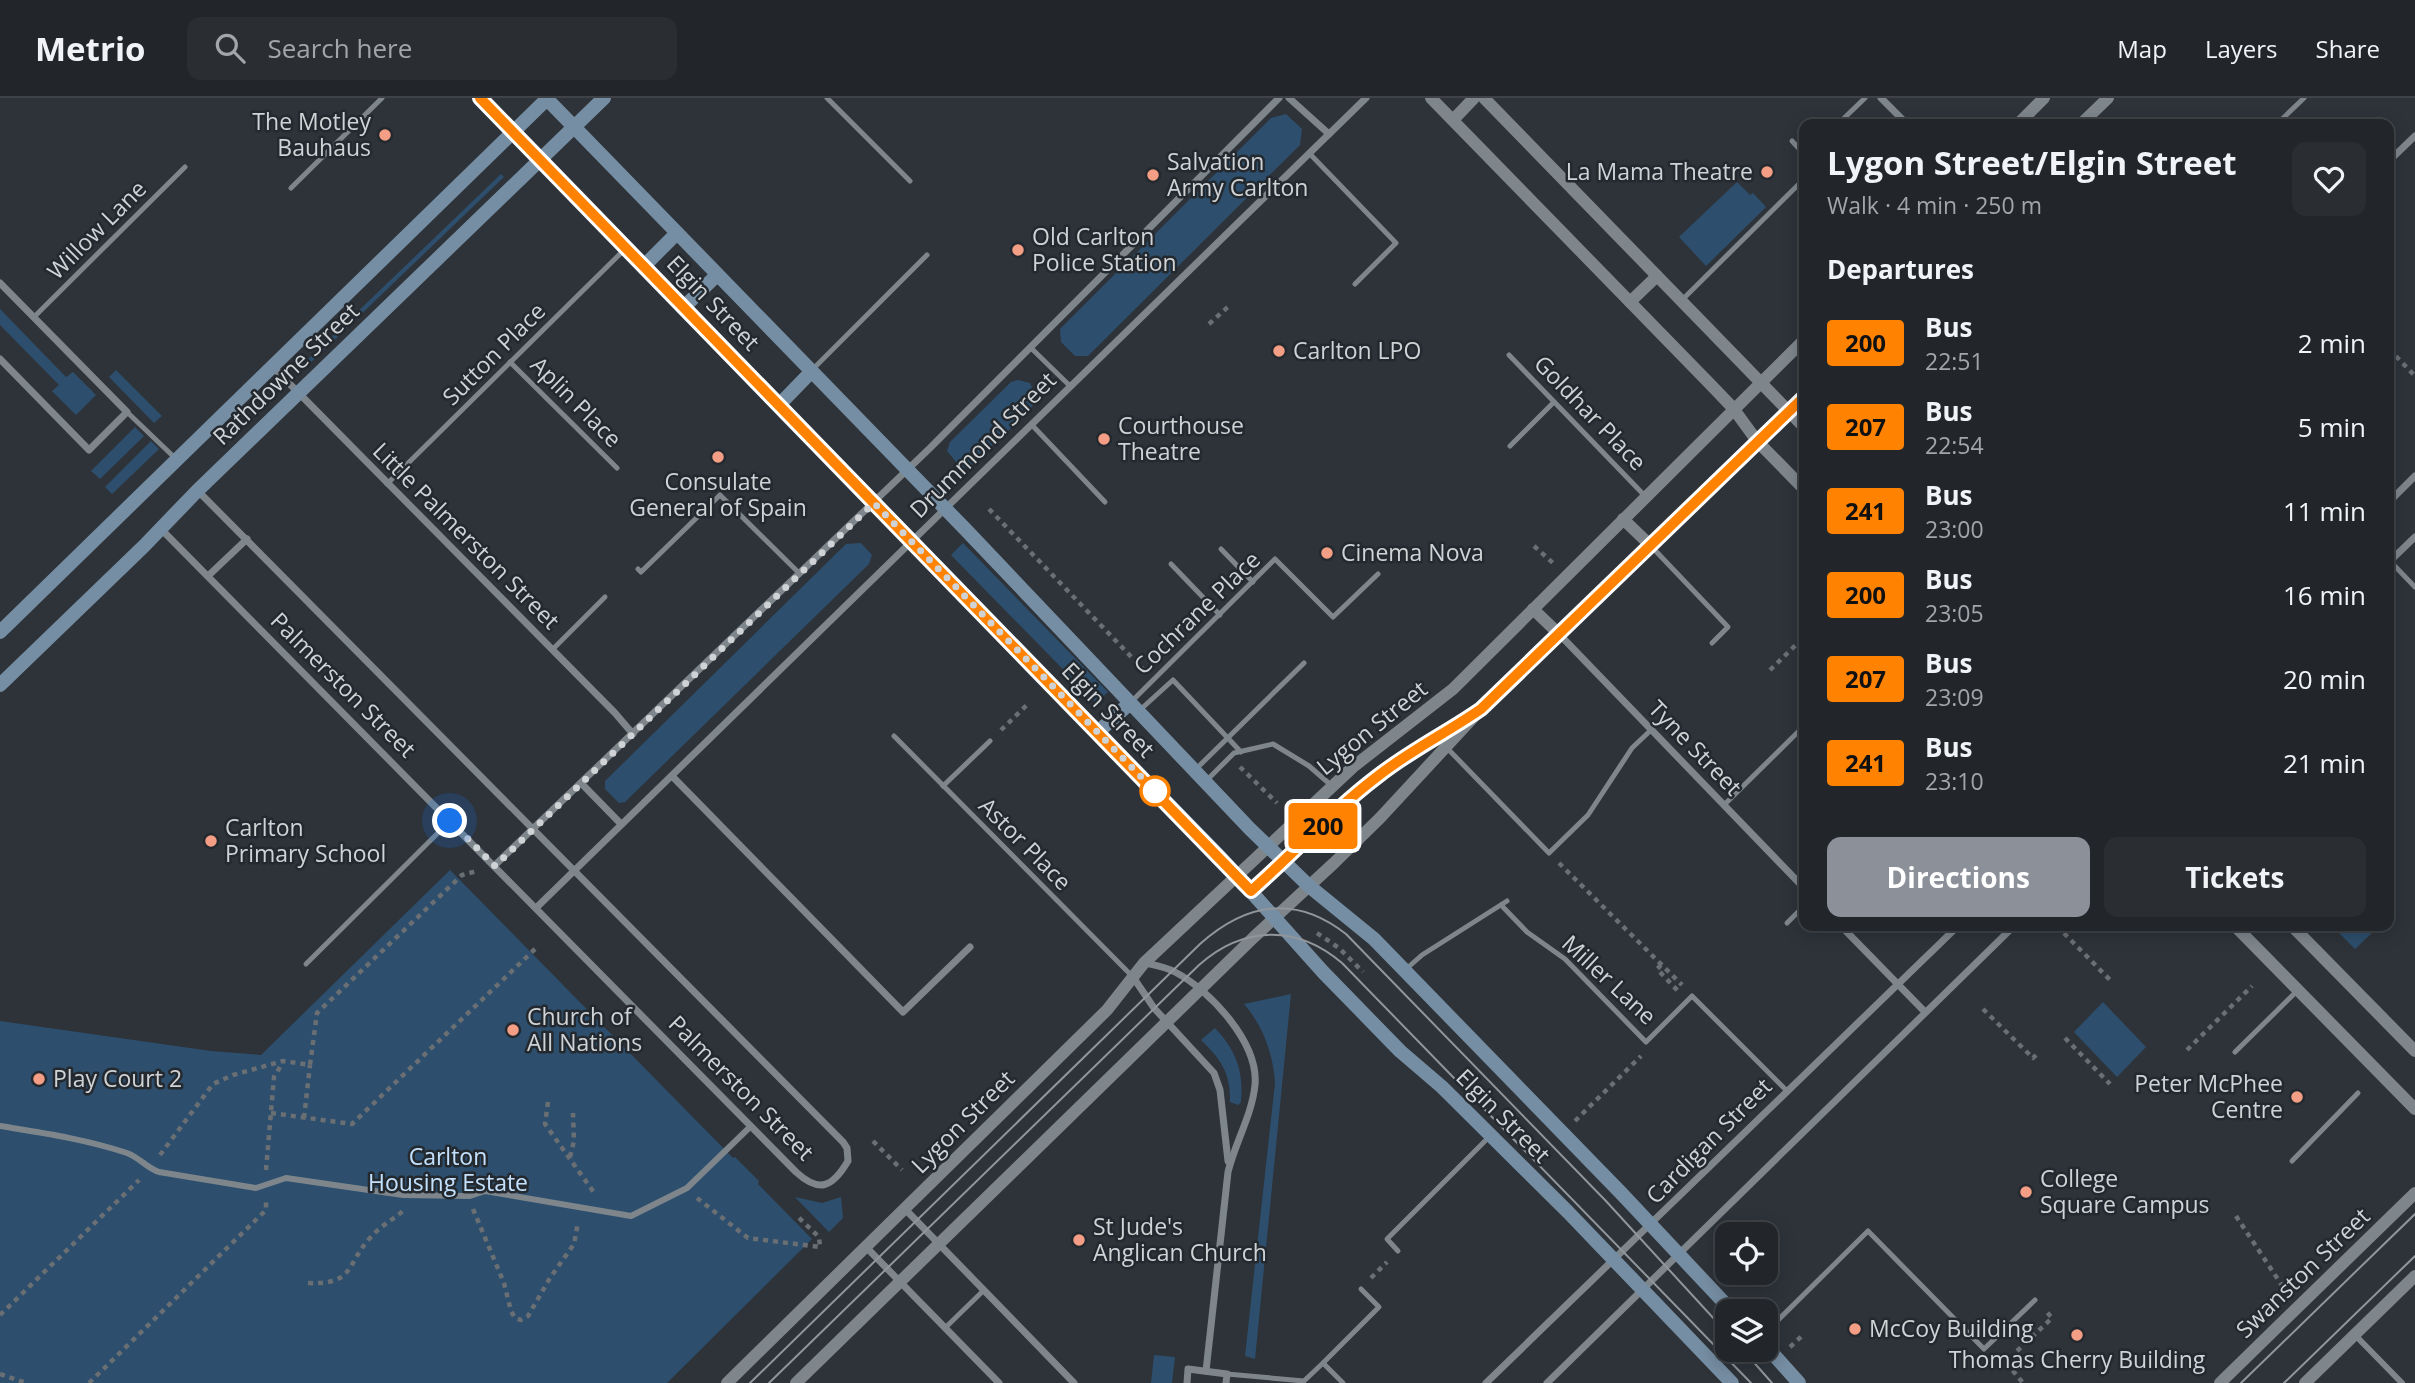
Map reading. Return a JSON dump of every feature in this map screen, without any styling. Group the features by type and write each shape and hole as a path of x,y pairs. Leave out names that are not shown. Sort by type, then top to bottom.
{"main road":[{"name":"Elgin Street","path":"480,98 1237,875 1300,948 1400,1051 1443,1087 1732,1383"},
{"name":"Elgin Street","path":"547,98 946,509 1268,847 1309,886 1361,927 1405,970 1721,1299"},
{"name":"Rathdowne Street","path":"0,632 547,98"},
{"name":"Rathdowne Street","path":"0,685 604,98"},
{"path":"644,265 677,233"},
{"path":"684,307 717,275"},
{"path":"779,404 811,372"},
{"path":"1098,732 1134,707"},
{"path":"1778,1359 1799,1383"}],"street":[{"name":"Drummond Street","path":"495,866 874,503 1279,98"},
{"path":"1289,98 1329,134"},
{"name":"Drummond Street","path":"536,908 1366,98"},
{"path":"1431,98 1733,408 1757,441 1799,484"},
{"path":"1452,120 1474,98"},
{"path":"1484,98 1799,422"},
{"path":"1881,98 1902,119"},
{"path":"2023,119 2045,98"},
{"path":"2086,119 2108,98"},
{"path":"2394,156 2415,136"},
{"path":"1630,302 1657,276"},
{"path":"0,283 127,412 89,450 0,359"},
{"name":"Lygon Street","path":"727,1383 1107,1010 1144,962 1332,786 1374,749 1453,689 1799,345"},
{"name":"Little Palmerston Street","path":"272,366 633,734"},
{"path":"796,1383 1200,989 1380,818 1481,709 1799,402"},
{"path":"2394,497 2415,476"},
{"name":"Palmerston Street","path":"160,528 811,1185 818,1186 828,1182 848,1161 847,1148 843,1142 197,491"},
{"path":"1623,519 1650,545"},
{"path":"2394,556 2415,537"},
{"path":"208,576 247,540"},
{"path":"1533,609 1559,634"},
{"name":"Tyne Street","path":"1559,634 1799,883"},
{"path":"672,776 903,1012 970,947"},
{"path":"581,783 621,824"},
{"path":"1845,931 1924,1012"},
{"name":"Cardigan Street","path":"1486,1383 1953,931"},
{"path":"1547,1383 2009,931"},
{"path":"2240,931 2415,1109"},
{"path":"2297,931 2415,1051"},
{"path":"1144,962 1173,971 1200,989 1223,1013 1243,1041 1255,1072 1251,1104 1228,1172 1206,1371"},
{"path":"1132,976 1216,1078 1228,1172"},
{"path":"0,1126 87,1141 130,1154 144,1161 150,1169 159,1172 256,1188 286,1178 411,1195 468,1196 485,1191 631,1216 687,1188 751,1126"},
{"name":"Swanston Street","path":"2220,1383 2415,1193"},
{"path":"905,1209 1074,1383"},
{"path":"866,1247 999,1383"},
{"path":"2305,1383 2415,1276"},
{"path":"2355,1335 2402,1383"},
{"path":"1187,1383 1188,1369 1227,1374 1226,1383"}],"lane":[{"path":"291,188 382,98"},
{"path":"827,98 910,181"},
{"path":"1843,119 1865,98"},
{"path":"2282,119 2304,98"},
{"path":"1792,141 1799,149"},
{"path":"1309,153 1396,243 1355,284"},
{"name":"Willow Lane","path":"34,317 185,167"},
{"path":"1681,301 1799,184"},
{"name":"Sutton Place","path":"387,484 626,248"},
{"path":"811,372 927,256"},
{"path":"1030,347 1070,386"},
{"name":"Goldhar Place","path":"1509,355 1645,496"},
{"name":"Aplin Place","path":"510,362 617,467"},
{"path":"1510,446 1554,402"},
{"path":"127,412 177,460"},
{"path":"1031,424 1105,502"},
{"path":"638,569 641,572 720,495 800,574"},
{"path":"1650,545 1728,627 1712,643"},
{"path":"1221,549 1253,582"},
{"name":"Cochrane Place","path":"1134,707 1154,680 1275,559 1333,617 1378,574"},
{"path":"1171,564 1220,615"},
{"path":"2394,566 2415,587"},
{"path":"552,650 604,597"},
{"path":"1200,777 1228,738 1304,663"},
{"path":"1134,707 1173,680 1228,738 1235,754"},
{"path":"1251,891 1382,772 1481,709"},
{"path":"1445,746 1549,853 1588,816 1632,748 1651,730"},
{"path":"1724,805 1799,731"},
{"name":"Astor Place","path":"894,736 1132,976"},
{"path":"943,786 990,741"},
{"path":"1200,777 1235,754 1273,744 1309,766 1332,786"},
{"path":"306,964 450,821"},
{"path":"1405,970 1422,955 1507,901"},
{"name":"Miller Lane","path":"1501,905 1527,932 1565,960 1646,1042 1692,996"},
{"path":"1787,923 1799,911"},
{"path":"2235,1052 2298,990"},
{"path":"1692,996 1787,1091"},
{"path":"2292,1161 2358,1093"},
{"path":"1398,1251 1387,1239 1490,1136"},
{"path":"1778,1320 1868,1231 1984,1349 2035,1300"},
{"path":"1227,1374 1304,1381 1379,1307 1361,1289"},
{"path":"945,1328 983,1291"},
{"path":"1323,1363 1343,1383"}],"path":[{"path":"1209,324 1230,305"},
{"path":"2394,354 2415,376"},
{"path":"989,509 1154,680"},
{"path":"1534,546 1566,576"},
{"path":"1770,670 1799,642"},
{"path":"990,741 1029,703"},
{"path":"1235,754 1277,803"},
{"path":"304,1118 317,1013 462,875 495,866"},
{"path":"1569,873 1670,974"},
{"path":"1313,931 1339,948 1363,971"},
{"path":"2062,931 2112,982"},
{"path":"271,1112 352,1124 535,949"},
{"path":"1661,965 1657,969 1677,990 1692,996"},
{"path":"2187,1050 2252,986"},
{"path":"1983,1009 2033,1058 2036,1055"},
{"path":"2065,1038 2110,1084"},
{"path":"1563,1132 1640,1059 1646,1042"},
{"path":"267,1158 274,1077 283,1061 310,1065"},
{"path":"548,1102 545,1124 608,1212"},
{"path":"570,1158 574,1141 573,1113"},
{"path":"873,1141 902,1170"},
{"path":"308,1283 332,1282 348,1272 367,1241 380,1227 408,1206 411,1195"},
{"path":"468,1196 504,1283 511,1311 515,1318 521,1320 528,1316 550,1278 575,1244 581,1207"},
{"path":"697,1198 748,1238 820,1247 819,1237 797,1216"},
{"path":"89,1383 266,1210"},
{"path":"2236,1216 2283,1287"},
{"path":"1361,1289 1398,1251"},
{"path":"2017,1351 2052,1318 2035,1300"},
{"path":"0,1374 26,1383"}],"green space":[{"path":"1286,114 1302,129 1300,145 1088,356 1075,356 1061,342 1060,329 1271,118"},
{"path":"501,174 504,177 304,369 301,366"},
{"path":"1737,182 1750,195 1753,193 1766,207 1706,266 1679,237"},
{"path":"0,309 66,377 73,372 96,395 76,415 52,391 59,385 0,325"},
{"path":"116,370 162,416 154,423 109,377"},
{"path":"1018,380 1030,383 1037,399 1029,411 969,468 961,468 947,451 950,442 1011,382"},
{"path":"135,427 144,436 100,479 91,471"},
{"path":"151,441 159,449 112,494 105,487"},
{"path":"861,543 872,555 869,564 625,802 619,803 605,789 605,781 846,544"},
{"path":"963,543 1108,692 1096,703 951,555"},
{"name":"Carlton Housing Estate","path":"450,870 733,1158 759,1181 758,1184 812,1239 667,1383 0,1383 0,1021 211,1051 261,1055"},
{"path":"2337,931 2374,931 2355,949"},
{"path":"1291,994 1255,1359 1245,1356 1275,1083 1266,1040 1257,1021 1244,1004"},
{"path":"2103,1002 2146,1047 2117,1077 2074,1032"},
{"path":"1215,1028 1233,1053 1240,1071 1242,1091 1238,1105 1230,1102 1227,1075 1201,1040"},
{"path":"795,1197 822,1203 841,1197 843,1218 829,1232"},
{"path":"1154,1355 1175,1357 1172,1383 1151,1383"}],"tram line":[{"path":"750,1383 1200,944 1235,920 1253,912 1271,909 1308,913 1327,921 1346,934 1605,1200 1715,1320"},
{"path":"769,1383 1199,965 1233,943 1270,935 1306,941 1342,963 1751,1383"},
{"path":"2241,1383 2415,1214"},
{"path":"2284,1383 2415,1256"},
{"path":"1753,1362 1772,1383"}],"bus line":[{"name":"200","path":"480,98 1251,891 1398,760 1481,709 1799,402"}],"place":[{"name":"The Motley Bauhaus","path":"385,135"},
{"name":"La Mama Theatre","path":"1767,172"},
{"name":"Salvation Army Carlton","path":"1153,175"},
{"name":"Old Carlton Police Station","path":"1018,250"},
{"name":"Carlton LPO","path":"1279,351"},
{"name":"Courthouse Theatre","path":"1104,439"},
{"name":"Consulate General of Spain","path":"718,457"},
{"name":"Cinema Nova","path":"1327,553"},
{"name":"Carlton Primary School","path":"211,841"},
{"name":"Church of All Nations","path":"513,1030"},
{"name":"Play Court 2","path":"39,1079"},
{"name":"Peter McPhee Centre","path":"2297,1097"},
{"name":"College Square Campus","path":"2026,1192"},
{"name":"St Jude's Anglican Church","path":"1079,1240"},
{"name":"McCoy Building","path":"1855,1329"},
{"name":"Thomas Cherry Building","path":"2077,1335"}],"route":[{"path":"450,821 495,866 874,503 1155,791"}]}
